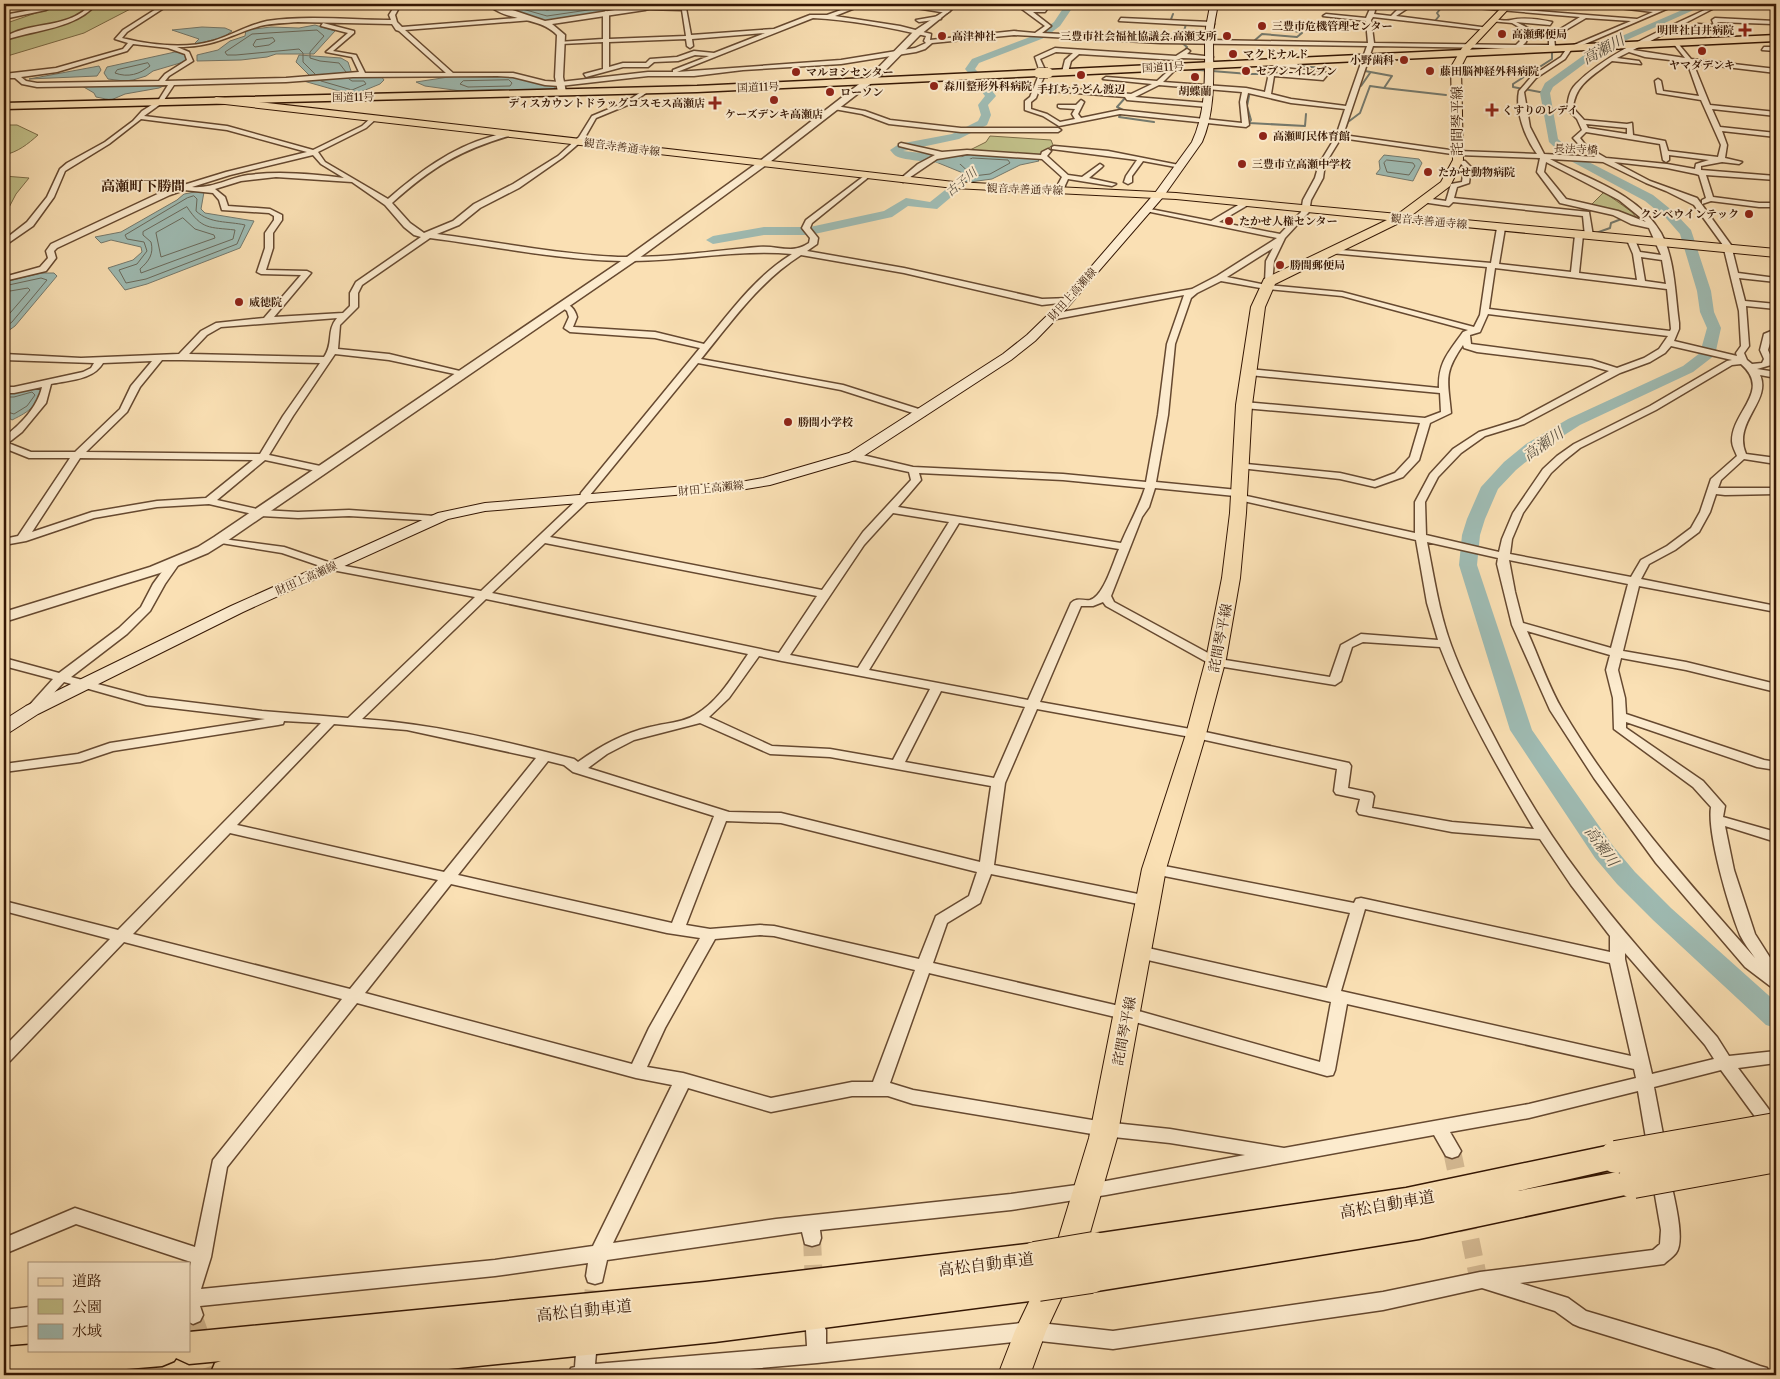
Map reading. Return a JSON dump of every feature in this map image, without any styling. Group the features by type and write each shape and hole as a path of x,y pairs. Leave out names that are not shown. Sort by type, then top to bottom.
{"highway":[{"path":"1641,44 1776,38"},
{"name":"国道11号","path":"4,106 216,100 560,84 647,90 869,81 1175,67 1210,61 1260,62 1365,58 1463,41 1570,45 1641,44"},
{"name":"高松自動車道","path":"228,1375 715,1326 1092,1263 1419,1225 1776,1129"},
{"name":"高松自動車道","path":"1625,1169 1776,1156"},
{"name":"高松自動車道","path":"190,1348 705,1297 1037,1271"},
{"path":"4,1364 139,1352"}],"main road":[{"name":"財田上高瀬線","path":"4,728 32,710 84,684 237,610 435,519 485,507 583,500 765,482 854,456 1007,357 1032,338 1068,300 1158,195 1197,142 1204,120 1209,88 1209,41 1214,4"},
{"path":"1463,41 1486,28 1507,6"},
{"name":"詫間琴平線","path":"1014,1375 1031,1331 1072,1243 1088,1190 1104,1129 1128,1014 1154,868 1196,734 1216,662 1231,578 1239,495 1244,405 1258,307 1268,284 1292,268 1398,218 1446,184 1459,156 1456,71 1463,41"},
{"name":"観音寺善通寺線","path":"216,100 903,180 957,185 1158,195 1776,253"}],"street":[{"path":"4,17 44,9 54,4"},
{"path":"8,37 77,17 88,11 93,4"},
{"path":"161,83 167,75 190,61 188,53 171,46 156,43 131,42 118,39 125,31 167,4"},
{"path":"398,4 392,15 393,22 398,29 452,75"},
{"path":"491,4 501,10 544,23 558,30 561,36 560,84"},
{"path":"645,8 660,4"},
{"path":"828,17 862,4"},
{"path":"894,4 944,11"},
{"path":"1018,4 1048,26 1037,34"},
{"path":"879,1089 941,920 974,899 986,868 998,783 1077,603 1093,602 1106,596 1137,517 1144,507 1151,484 1163,415 1171,344 1187,296 1220,278 1281,238 1296,223 1306,209 1307,200 1319,178 1322,164 1339,136 1371,43 1370,17 1374,4"},
{"path":"1393,16 1402,8 1412,4"},
{"path":"1432,4 1507,6 1524,11 1636,20"},
{"path":"17,76 28,84 286,80 353,75 505,74 545,83 560,84 643,74 694,74 743,68 841,62 896,55 923,48 930,43 1004,34 1180,37 1209,41 1318,44 1463,41 1551,47 1570,45 1586,40 1676,4"},
{"path":"1585,130 1580,116 1570,109 1571,97 1577,86 1610,60 1715,4"},
{"path":"1598,18 1606,5 1658,11"},
{"path":"544,23 645,8 671,7 684,9 690,53"},
{"path":"1571,8 1575,8 1572,16"},
{"path":"1027,10 1045,10"},
{"path":"919,20 944,11"},
{"path":"4,617 173,564 219,540 261,513 321,469 631,259 763,163 869,81 917,33 944,11"},
{"path":"1514,21 1524,11"},
{"path":"804,12 828,17 861,16"},
{"path":"841,12 850,17 917,33 929,35 939,32"},
{"path":"606,13 606,69"},
{"path":"668,74 774,30 816,15"},
{"path":"1326,16 1393,16 1486,28"},
{"path":"1551,47 1553,40 1551,37 1584,17"},
{"path":"398,29 530,19"},
{"path":"1690,19 1715,26"},
{"path":"171,46 206,44 232,36 248,27 266,24 327,20 393,22"},
{"path":"327,20 319,24 352,32 329,52 354,56 362,73 353,75"},
{"path":"1121,20 1211,24"},
{"path":"1718,41 1714,38 1715,20 1775,23 1776,26"},
{"path":"1492,21 1550,23"},
{"path":"1514,21 1527,29 1523,42 1518,46"},
{"path":"1058,136 1045,115 1028,110 1028,101 1033,98 1043,72 1037,58 1055,50 1176,58 1188,51 1180,37 1184,23"},
{"path":"1698,26 1715,26"},
{"path":"1428,29 1463,29 1474,27"},
{"path":"1463,29 1463,41"},
{"path":"561,42 689,38 774,30"},
{"path":"929,35 927,41 941,47"},
{"path":"4,76 17,76 86,62 125,50 130,46 131,42"},
{"path":"1676,43 1690,61 1724,145 1721,160"},
{"path":"1570,45 1563,58 1534,77 1521,92 1525,126 1534,147 1543,158 1610,192 1640,214 1652,226 1661,243 1665,258 1675,329 1662,351 1646,360 1617,371 1521,422 1482,434 1457,450 1434,476 1420,502 1422,538 1433,603 1445,644 1462,685 1501,763 1544,835 1576,881 1618,935 1729,1063 1776,1133"},
{"path":"1764,49 1776,49"},
{"path":"1627,50 1645,56 1776,71"},
{"path":"1065,72 1068,60 1078,52"},
{"path":"560,84 623,65 648,65 652,60 680,58 690,53 715,55"},
{"path":"1182,56 1210,61"},
{"path":"1610,60 1639,63"},
{"path":"1260,62 1283,71"},
{"path":"1275,68 1297,66"},
{"path":"1120,112 1121,107 1130,97 1158,84 1175,67"},
{"path":"1268,94 1271,74 1296,75"},
{"path":"1106,79 1246,90 1349,108"},
{"path":"1658,81 1660,93 1704,98"},
{"path":"4,244 30,224 50,197 62,170 69,164 107,143 141,117 144,112 160,102 172,83"},
{"path":"1038,88 1207,105"},
{"path":"208,501 263,456 326,360 334,351 336,346 335,327 354,307 354,293 359,284 429,235 456,223 476,206 533,175 579,142 594,117 628,103 647,90"},
{"path":"1044,157 1044,153 1058,136 1081,120 1120,112 1246,125 1243,102 1246,90"},
{"path":"1060,106 1080,105 1075,114 1081,120"},
{"path":"1093,117 1094,107"},
{"path":"1709,107 1731,108 1731,112 1776,114"},
{"path":"836,108 863,112 889,122 961,130 1058,136 1119,155 1142,157 1181,166"},
{"path":"141,117 227,128 314,152 323,163 351,181 373,192 388,203 417,233 474,240 545,253 631,259 764,250 798,253 922,275 1042,302 1068,300"},
{"path":"4,279 43,269 52,258 50,251 54,246 179,189 228,173 291,160 314,152 364,127 374,118"},
{"path":"1582,122 1630,125 1630,136"},
{"path":"1717,129 1776,135"},
{"path":"1667,166 1663,142 1585,130 1576,138 1585,148 1608,160 1615,166 1648,182 1673,190 1694,200 1727,245 1725,249 1743,311 1746,336 1745,346 1740,353 1758,378 1758,390 1741,426 1737,442 1742,456"},
{"path":"388,203 408,185 455,154 468,147 510,134"},
{"path":"1601,138 1614,140 1619,135"},
{"name":"長法寺橋","path":"1339,136 1459,156 1608,160 1667,166 1698,172 1776,178"},
{"path":"901,145 907,148 941,154 958,155 967,152 1044,157 1066,177 1112,184"},
{"path":"1665,153 1738,162"},
{"path":"903,180 917,167 941,154"},
{"path":"1083,180 1100,165 1119,155"},
{"path":"1426,200 1449,204 1454,186 1465,183 1468,167 1459,156"},
{"path":"1128,182 1129,176 1142,157"},
{"path":"1543,158 1540,172 1558,190 1563,201 1589,211"},
{"path":"1710,199 1702,174 1698,172 1698,165 1721,160"},
{"path":"205,190 235,180 263,174 351,181"},
{"path":"351,722 583,500 585,495 695,360 762,281 781,264 815,241 806,228 809,222 868,176"},
{"path":"1059,190 1066,177"},
{"path":"1669,179 1673,190"},
{"path":"179,189 205,190 218,193 225,208 270,211 278,215 278,220 269,233 269,248 261,272 307,273 267,320"},
{"path":"1697,203 1708,202 1710,199 1759,205 1776,205"},
{"path":"1450,200 1497,203 1528,209 1615,213 1634,222 1652,226"},
{"path":"1212,223 1245,203"},
{"path":"1145,210 1281,238"},
{"path":"1575,276 1589,211"},
{"path":"1192,219 1200,212"},
{"path":"1244,405 1426,421 1446,413 1442,374 1446,362 1466,334 1477,330 1485,311 1496,252 1500,247 1501,228"},
{"path":"1268,284 1270,261 1281,238"},
{"path":"1630,240 1637,254 1641,283"},
{"path":"1330,251 1493,265 1670,287"},
{"path":"1637,254 1665,258"},
{"path":"1733,275 1776,280"},
{"path":"1220,278 1342,294 1477,330"},
{"path":"1051,318 1194,291"},
{"path":"1740,302 1776,306"},
{"path":"563,305 571,310 573,317 568,328 573,330 656,335 706,347"},
{"path":"1485,311 1671,338 1732,357 1749,366 1766,365 1768,359 1764,350 1768,334 1776,332"},
{"path":"182,357 204,333 212,328 227,324 345,315"},
{"path":"1466,334 1467,346 1476,349 1592,363 1617,371"},
{"path":"334,351 389,357 461,374"},
{"path":"4,357 100,360 182,357 326,360"},
{"path":"22,539 76,457 124,410 136,386 160,357"},
{"path":"4,390 47,384 86,374 94,370 100,360"},
{"path":"695,360 843,388 922,413"},
{"path":"1776,375 1749,366 1730,363 1653,408 1577,446 1560,458 1547,471 1518,512 1507,539 1504,556 1508,592 1518,625 1556,710 1599,775 1661,860 1750,963 1776,981"},
{"path":"1249,372 1445,391"},
{"path":"4,441 19,430 43,401 47,384"},
{"path":"1240,465 1340,476 1375,484 1399,475 1415,458 1426,421"},
{"path":"4,445 29,455 76,457 263,456 321,469"},
{"path":"854,456 913,470 1063,477 1151,484 1239,495 1504,556 1776,609"},
{"path":"1742,456 1776,461"},
{"path":"1742,456 1732,467 1716,479 1714,490 1695,530 1671,548 1645,562 1634,582 1618,654 1612,670 1619,698 1620,729 1698,784 1718,806 1716,819 1727,870 1748,935 1776,981"},
{"path":"782,657 860,543 889,509 904,496 916,480 913,470"},
{"path":"1714,490 1725,492 1776,491"},
{"path":"4,542 22,539 92,515 157,504 208,501 261,513 298,515 349,513 435,519"},
{"path":"889,509 1126,547"},
{"path":"861,672 956,520"},
{"path":"542,539 826,594"},
{"path":"219,540 284,550 332,567 483,595 756,652 937,687 1170,731 1196,734 1344,766 1341,791 1367,796 1364,811 1452,827 1544,835"},
{"path":"32,710 61,678 122,632 146,609 159,584 173,564"},
{"path":"1106,596 1110,604 1216,662 1335,680 1347,645 1360,638 1445,644"},
{"path":"1518,625 1618,654 1686,666 1776,688"},
{"path":"578,769 599,753 631,738 700,718 721,700 756,652"},
{"path":"4,662 146,701 297,718 407,726 478,740 568,762 578,769 728,816 781,818 986,868 1148,901"},
{"path":"898,765 937,687"},
{"path":"1620,716 1681,735 1762,764 1776,766"},
{"path":"4,768 80,758 110,747 168,737 297,718"},
{"path":"700,718 770,750 830,753 998,783"},
{"path":"4,1057 330,721"},
{"path":"544,757 219,1165 202,1257 190,1303 495,1268 599,1254 811,1231 1011,1202 1289,1156 1529,1111 1643,1073 1776,1057"},
{"path":"677,930 720,818 728,816"},
{"path":"1716,819 1776,837"},
{"path":"226,827 677,930 710,934 760,930 774,932 1128,1014 1327,1070 1336,997 1361,903 1617,959"},
{"path":"1154,868 1358,909"},
{"path":"4,906 354,996 636,1072 683,1080 771,1105 852,1090 888,1089 914,1097 1104,1129 1170,1136 1289,1156"},
{"path":"636,1072 652,1042 657,1028 710,934"},
{"path":"578,1375 817,1354 1031,1331 1113,1340 1384,1301 1479,1276 1657,1258 1669,1248 1670,1230 1643,1073 1617,959 1618,935"},
{"path":"1139,952 1336,997 1643,1073"},
{"path":"595,1276 599,1254 683,1080"},
{"path":"1438,1127 1452,1151"},
{"path":"4,1246 75,1216 202,1257"},
{"path":"1479,1276 1561,1304 1580,1318 1717,1359 1760,1375"},
{"path":"4,1319 28,1316"},
{"path":"816,1330 817,1354"},
{"path":"584,1375 586,1353"}],"green space":[{"path":"59,4 140,4 84,33 4,57 4,24"},
{"path":"4,125 17,125 38,135 14,152 4,155"},
{"path":"990,136 1051,140 1053,145 1037,156 968,151 986,142"},
{"path":"4,176 29,178 16,194 4,217"},
{"path":"1604,192 1632,212 1639,221 1591,205"}],"water":[{"path":"495,4 655,4 542,21"},
{"path":"315,25 335,31 314,54 276,54 241,60 197,61 197,55 218,50 230,41 245,36 246,30 271,27 299,28"},
{"path":"202,27 225,28 232,31 224,37 197,44 195,43 199,39 172,30"},
{"path":"175,52 184,52 187,61 153,71 146,76 133,80 108,79 104,73 107,67"},
{"path":"299,55 341,58 348,62 352,74 310,76 296,62"},
{"path":"99,66 101,70 97,76 29,79"},
{"path":"509,75 557,84 554,89 549,90 468,92 425,86 416,82 455,76"},
{"path":"381,76 384,80 380,84 353,95 300,80"},
{"path":"168,84 159,88 125,94 111,100 96,97 94,93 82,86"},
{"path":"972,153 1036,158 1039,161 1020,165 992,179 970,182 963,173 936,162 943,157 961,157"},
{"path":"1384,155 1419,159 1422,163 1413,181 1376,174 1380,169 1379,161"},
{"path":"204,192 201,209 205,213 254,221 240,248 147,284 125,290 108,268 133,260 142,252 141,247 111,240 101,243 95,237 121,232 177,200 184,194"},
{"path":"41,273 54,273 57,276 15,326 4,334 4,282"},
{"path":"42,386 38,398 28,411 12,420 4,415 4,392"}],"waterway":[{"name":"古子川","path":"975,74 970,69 975,61 1041,36 1057,24 1071,4"},
{"name":"高瀬川","path":"1703,4 1597,50 1549,85 1545,93 1553,140 1571,157 1649,198 1670,215 1686,233 1704,291 1707,312 1714,328 1707,355 1688,369 1574,422 1532,448 1510,466 1490,487 1476,519 1471,535 1468,565 1521,730 1604,852 1626,878 1662,914 1776,1018"},
{"path":"1435,21 1439,16 1437,13 1441,8 1439,5"},
{"path":"1170,22 1173,14"},
{"path":"1570,25 1580,17 1577,17"},
{"path":"1173,66 1187,47 1181,42 1186,24 1184,24"},
{"path":"1254,41 1262,34 1297,37 1302,33 1295,31"},
{"path":"1545,93 1513,87 1513,84 1552,59 1552,47 1555,42"},
{"path":"1296,66 1326,68 1325,65 1328,61"},
{"path":"1368,62 1365,71 1392,76 1384,88"},
{"path":"1187,69 1249,74 1294,74 1298,67"},
{"path":"1154,84 1169,69"},
{"path":"1361,86 1370,73"},
{"name":"古子川","path":"968,161 908,156 900,154 896,150 903,146 944,139 965,133 983,123 986,115 983,105 991,96 980,82 973,78"},
{"path":"1343,136 1348,122 1360,113 1370,86 1384,88"},
{"path":"1384,88 1446,95"},
{"path":"1252,92 1250,91 1247,106 1251,120 1249,123 1305,126 1306,114"},
{"path":"1130,96 1125,98 1117,107 1123,110 1119,117 1154,122"},
{"path":"1528,157 1538,158 1540,163 1538,173"},
{"path":"1551,160 1577,160"},
{"name":"古子川","path":"713,240 764,231 810,231 888,214 906,202 933,206 959,184 964,183 983,164"},
{"path":"1596,233 1610,228 1611,223 1624,218"}],"tunnel":[{"path":"1452,1151 1461,1193"},
{"path":"1465,1213 1477,1272"},
{"path":"812,1238 814,1286"},
{"path":"592,1308 595,1276"},
{"path":"193,1315 214,1375"}],"place":[{"name":"三豊市危機管理センター","path":"1262,26"},
{"name":"明世社白井病院","path":"1745,30"},
{"name":"高瀬郵便局","path":"1502,34"},
{"name":"高津神社","path":"942,36"},
{"name":"三豊市社会福祉協議会 高瀬支所","path":"1227,36"},
{"name":"ヤマダデンキ","path":"1702,51"},
{"name":"マクドナルド","path":"1233,54"},
{"name":"小野歯科","path":"1404,60"},
{"name":"セブン-イレブン","path":"1246,71"},
{"name":"藤田脳神経外科病院","path":"1430,71"},
{"name":"マルヨシセンター","path":"796,72"},
{"name":"手打ちうどん渡辺","path":"1081,75"},
{"name":"胡蝶蘭","path":"1195,77"},
{"name":"森川整形外科病院","path":"934,86"},
{"name":"ローソン","path":"830,92"},
{"name":"ケーズデンキ高瀬店","path":"774,100"},
{"name":"ディスカウントドラッグコスモス高瀬店","path":"715,103"},
{"name":"くすりのレデイ","path":"1492,110"},
{"name":"高瀬町民体育館","path":"1263,136"},
{"name":"三豊市立高瀬中学校","path":"1242,164"},
{"name":"たかせ動物病院","path":"1428,172"},
{"name":"クシベウインテック","path":"1749,214"},
{"name":"たかせ人権センター","path":"1229,221"},
{"name":"勝間郵便局","path":"1280,265"},
{"name":"威徳院","path":"239,302"},
{"name":"勝間小学校","path":"788,422"}],"district":[{"name":"高瀬町下勝間","path":"143,186"}]}
